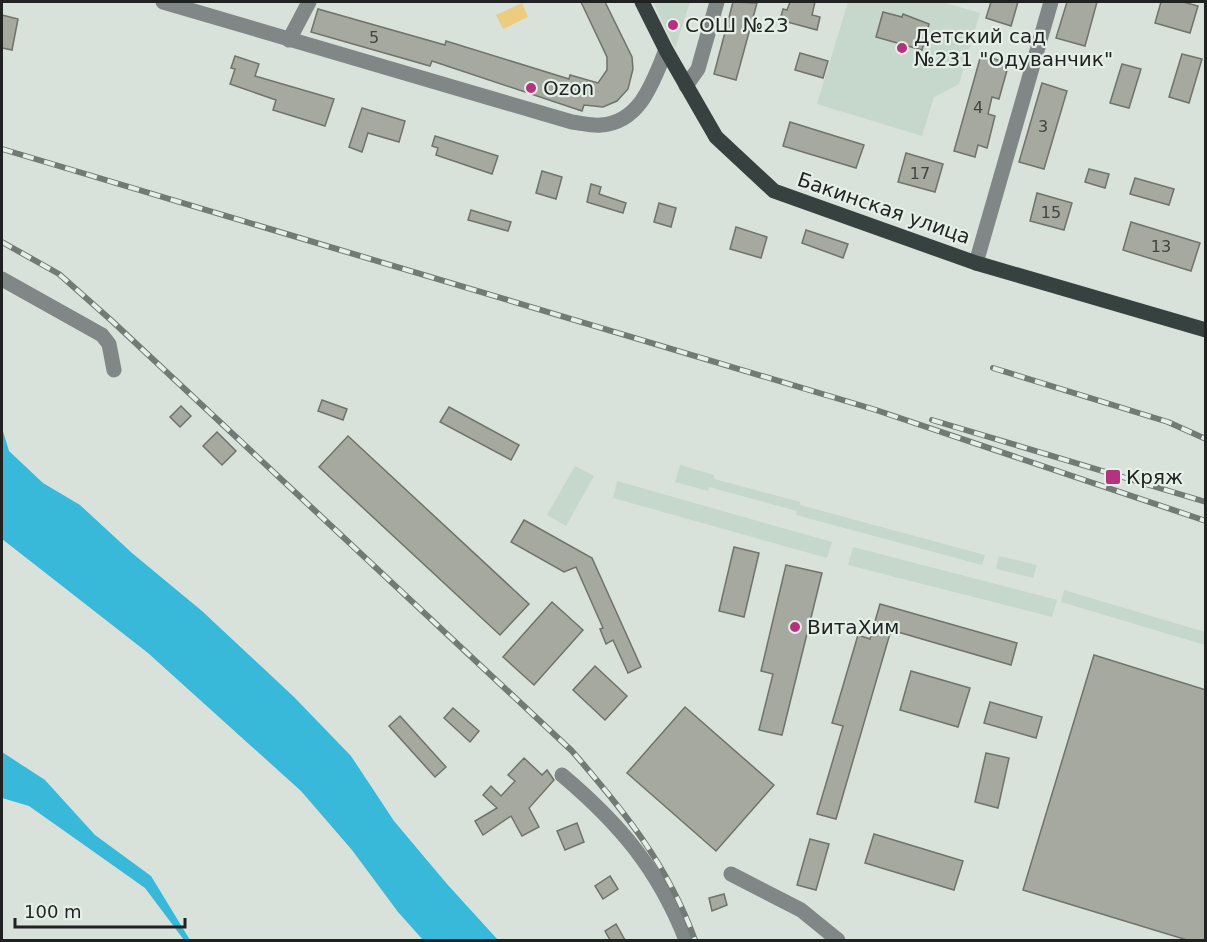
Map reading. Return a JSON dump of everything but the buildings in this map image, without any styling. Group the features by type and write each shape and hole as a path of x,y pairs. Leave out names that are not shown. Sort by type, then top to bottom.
{"main road":[{"name":"Бакинская улица","path":"642,2 708,124 726,149 774,191 976,263 1206,330"}],"street":[{"path":"163,2 572,122 601,125 622,118 637,107 650,89 666,50"},
{"path":"290,40 309,2"},
{"path":"686,86 698,69 717,2"},
{"path":"976,263 1051,2"},
{"path":"2,279 102,335 109,344 114,370"},
{"path":"562,775 611,819 653,872 686,940"},
{"path":"731,874 801,910 838,940"}],"shaded area":[{"name":"СОШ №23","path":"653,2 690,2 675,48"},
{"name":"Детский сад №231 \"Одуванчик\"","path":"848,2 942,2 980,13 959,84 934,97 922,136 817,104"},
{"path":"522,3 528,17 503,29 496,15"},
{"path":"680,465 714,475 714,479 800,502 800,505 985,555 982,565 796,515 797,511 709,487 708,491 675,482"},
{"path":"575,466 594,476 566,526 547,515"},
{"path":"617,481 832,542 827,558 613,498"},
{"path":"853,547 1057,600 1052,617 848,565"},
{"path":"999,556 1037,565 1033,578 996,569"},
{"path":"1064,590 1205,632 1205,645 1061,602"}],"water":[{"path":"2,428 9,451 43,483 80,505 132,553 202,611 294,697 351,756 394,821 498,940 423,940 398,912 352,850 301,791 148,653 2,539"},
{"path":"2,752 45,780 95,835 151,876 190,940 184,940 145,888 29,806 2,798"}],"railway":[{"path":"2,149 876,410 1206,521"},
{"path":"2,242 59,274 112,321 572,751 627,817 658,863 672,887 695,940"},
{"path":"993,368 1168,422 1206,439"},
{"path":"932,420 1206,502"}],"place":[{"name":"СОШ №23","path":"673,25"},
{"name":"Детский сад №231 \"Одуванчик\"","path":"902,48"},
{"name":"Ozon","path":"531,88"},
{"name":"Кряж","path":"1113,477"},
{"name":"ВитаХим","path":"795,627"}]}
